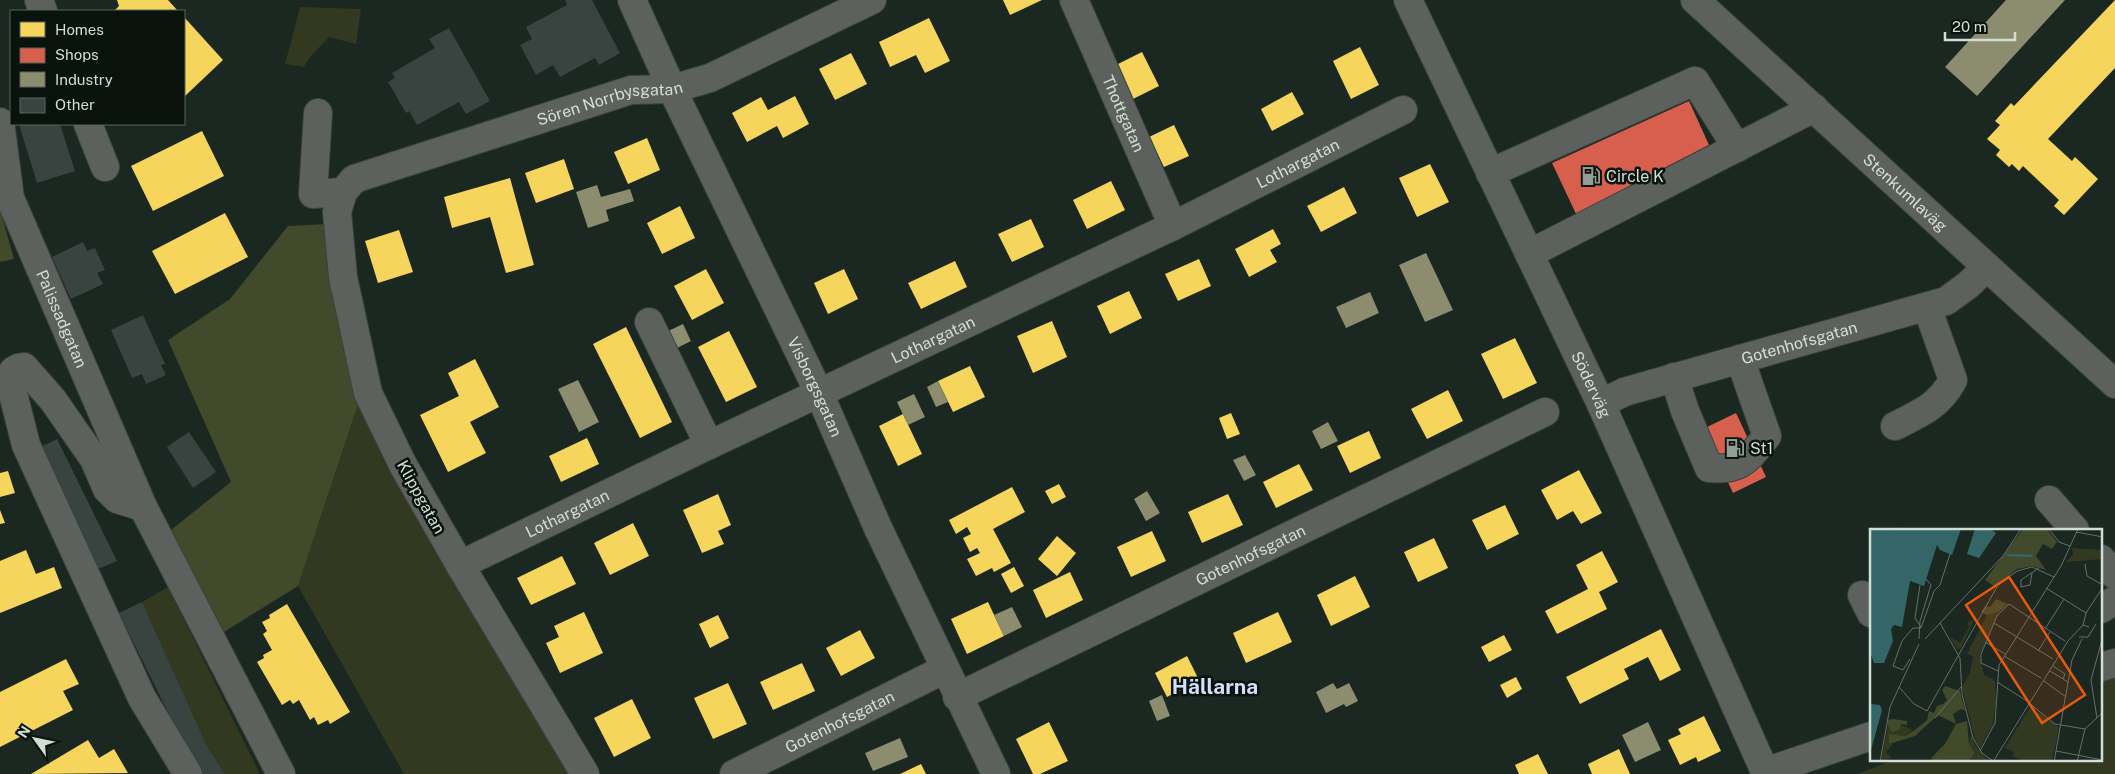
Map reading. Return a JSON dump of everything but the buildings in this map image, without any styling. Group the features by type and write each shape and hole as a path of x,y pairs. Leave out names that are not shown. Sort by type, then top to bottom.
{"main road":[{"name":"Söderväg","path":"1408,0 1601,404 1766,773"}],"street":[{"name":"Visborgsgatan","path":"632,0 672,89 819,393 878,528 996,774"},
{"name":"Sören Norrbysgatan","path":"343,192 354,179 631,90 672,89 710,78 872,0"},
{"name":"Thottgatan","path":"1074,0 1173,226"},
{"name":"Stenkumlaväg","path":"1695,0 2115,384"},
{"path":"1490,173 1695,81 1737,148"},
{"path":"1529,254 1814,108"},
{"name":"Lothargatan","path":"460,566 709,445 1173,226 1403,110"},
{"path":"318,113 313,194 343,192"},
{"name":"Palissadgatan","path":"0,122 10,198 143,507 281,774"},
{"path":"88,125 105,167"},
{"name":"Klippgatan","path":"343,192 337,212 343,277 368,393 403,465 460,566 585,774"},
{"name":"Gotenhofsgatan","path":"1601,404 1624,392 1674,377 1946,301 1968,285 1987,267"},
{"path":"1895,426 1929,410 1946,393 1953,380 1927,306"},
{"path":"649,322 709,445"},
{"path":"1674,377 1709,468 1728,469 1748,459 1766,436 1740,359"},
{"path":"143,507 117,499 107,489 94,460 53,400 24,367 13,371 10,382 26,445 142,698 188,774"},
{"name":"Gotenhofsgatan","path":"958,697 1545,412"},
{"path":"2048,500 2074,529"},
{"path":"2102,560 2115,575"},
{"path":"2102,608 2115,600"},
{"path":"2102,667 2115,663"},
{"name":"Gotenhofsgatan","path":"734,774 945,669"},
{"path":"1766,773 1870,736"}],"green space":[{"path":"300,7 361,9 356,44 329,37 310,57 304,67 285,64"},
{"path":"0,209 14,259 0,262"},
{"path":"328,224 360,398 298,586 216,637 166,534 231,482 168,340 230,299 288,226"},
{"path":"360,398 569,774 404,774 298,586"},
{"path":"168,587 260,774 225,774 207,746 142,602"},
{"path":"2115,675 2115,774 1857,774 1888,762 2102,762 2102,681"}],"place":[{"name":"Circle K","path":"1591,176"},
{"name":"St1","path":"1735,448"}],"district":[{"name":"Hällarna","path":"1215,686"}]}
